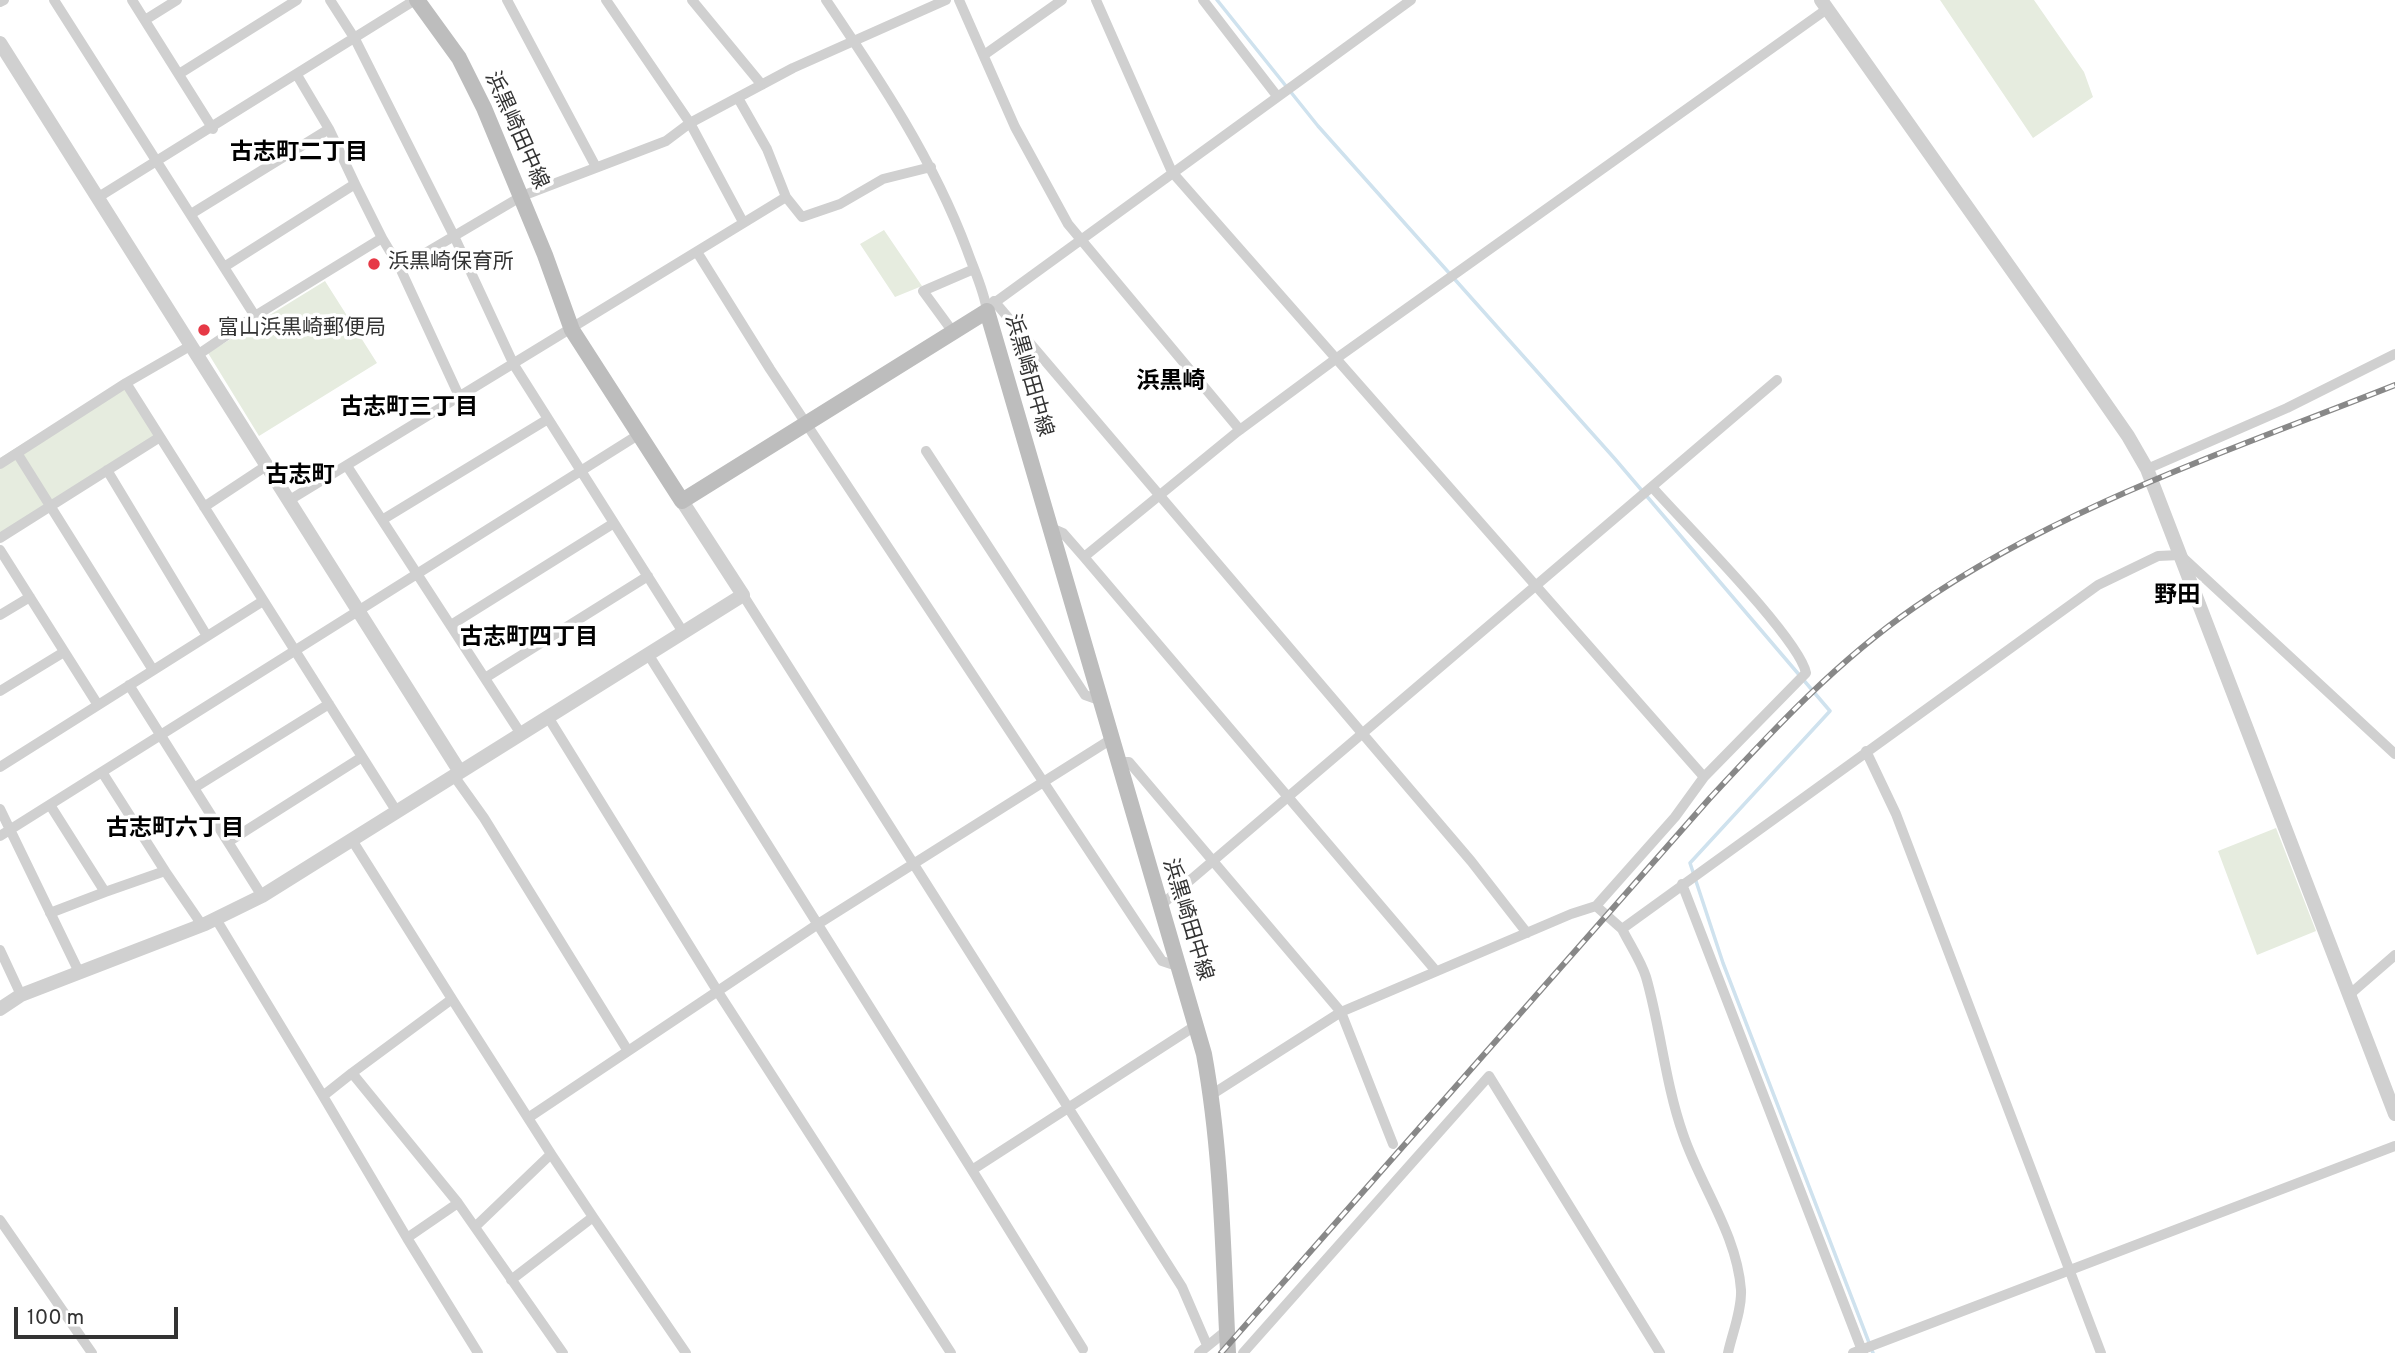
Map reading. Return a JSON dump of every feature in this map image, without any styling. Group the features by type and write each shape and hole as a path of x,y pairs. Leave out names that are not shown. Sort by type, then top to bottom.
{"main road":[{"name":"浜黒崎田中線","path":"416,0 459,58 522,196 572,330 682,501 953,332 990,306 1049,527 1178,965 1211,1095 1224,1253 1228,1353"}],"street":[{"path":"54,0 255,316"},
{"path":"132,0 213,129"},
{"path":"145,20 177,0"},
{"path":"179,74 297,0"},
{"path":"330,0 355,39 454,236 514,365 683,632"},
{"path":"97,198 213,129 416,0"},
{"path":"508,0 596,167"},
{"path":"606,0 690,123 743,222"},
{"path":"692,0 762,85"},
{"path":"826,0 887,89 931,167 953,211 990,306 1160,496 1527,933"},
{"path":"400,268 522,196 666,141 690,123 762,85 946,0"},
{"path":"959,0 1015,127 1079,239 1240,430"},
{"path":"984,55 1062,0"},
{"path":"1096,0 1172,172 1703,777"},
{"path":"1203,0 1277,96"},
{"path":"990,306 1411,0"},
{"path":"1084,557 1240,430 1824,4 2085,374 2147,469 2395,1114"},
{"path":"0,43 358,611 628,1051"},
{"path":"298,75 329,129 382,238 400,268 460,398"},
{"path":"737,98 767,149 786,197 802,217 839,204 883,179 931,167"},
{"path":"191,214 329,129"},
{"path":"224,267 355,184"},
{"path":"288,502 786,197"},
{"path":"0,464 126,383 193,351 255,316 382,238"},
{"path":"697,252 806,423 1162,961 1178,965"},
{"path":"953,332 923,290 974,268"},
{"path":"2147,469 2287,408 2395,354"},
{"path":"1160,906 1777,380"},
{"path":"126,383 397,811"},
{"path":"382,520 548,419"},
{"path":"0,836 638,435"},
{"path":"0,538 160,437"},
{"path":"926,451 1085,695 1099,701"},
{"path":"17,453 153,670"},
{"path":"204,507 266,466"},
{"path":"347,466 521,734"},
{"path":"107,470 208,636"},
{"path":"1211,1095 1341,1012 1596,905 1675,817 1703,777 1806,673 1804,660 1762,609 1652,487"},
{"path":"682,501 1182,1287 1203,1349 1226,1331"},
{"path":"450,625 614,523"},
{"path":"1049,527 1063,533 1084,557 1436,971"},
{"path":"0,550 98,705"},
{"path":"1622,929 2098,585 2158,556 2180,555 2395,754"},
{"path":"485,678 648,576"},
{"path":"0,1009 21,995 202,925 262,896 743,595"},
{"path":"0,615 30,597"},
{"path":"0,767 263,600"},
{"path":"0,691 64,652"},
{"path":"648,654 1083,1349"},
{"path":"129,685 262,896"},
{"path":"194,788 329,704"},
{"path":"548,717 718,992 951,1353"},
{"path":"528,1118 818,924 1110,740"},
{"path":"1866,751 1896,814 2101,1353"},
{"path":"228,842 362,757"},
{"path":"1117,762 1129,762 1341,1012 1392,1144"},
{"path":"102,772 202,925"},
{"path":"50,805 105,892"},
{"path":"0,809 79,972"},
{"path":"352,840 551,1154 686,1353"},
{"path":"50,913 165,871"},
{"path":"1682,884 1859,1352 2069,1269 2395,1146"},
{"path":"1596,905 1622,929 1645,975 1663,1048 1668,1085 1683,1136 1711,1193 1733,1254 1741,1291 1728,1353"},
{"path":"216,919 478,1353"},
{"path":"0,950 21,995"},
{"path":"2349,995 2395,955"},
{"path":"323,1096 452,999"},
{"path":"972,1170 1195,1026"},
{"path":"352,1073 476,1226 563,1353"},
{"path":"1243,1353 1489,1076 1660,1353"},
{"path":"476,1226 551,1154"},
{"path":"407,1238 458,1203"},
{"path":"511,1280 593,1217"},
{"path":"0,1220 92,1353"}],"shaded area":[{"path":"1940,0 2034,0 2084,72 2093,97 2033,138"},
{"path":"884,230 922,286 895,297 860,244"},
{"path":"325,281 377,363 259,436 208,353"},
{"path":"123,381 157,436 0,534 0,458"},
{"path":"2276,828 2316,931 2257,955 2218,851"}],"waterway":[{"path":"1217,0 1318,126 1615,459 1830,711 1690,863 1723,963 1873,1353"}],"railway":[{"path":"1221,1353 1710,798 1782,721 1859,650 1915,607 2028,539 2148,483 2395,385"}],"place":[{"name":"浜黒崎保育所","path":"374,264"},
{"name":"富山浜黒崎郵便局","path":"204,330"}],"district":[{"name":"古志町二丁目","path":"299,154"},
{"name":"浜黒崎","path":"1171,383"},
{"name":"古志町三丁目","path":"409,409"},
{"name":"古志町","path":"300,477"},
{"name":"野田","path":"2177,597"},
{"name":"古志町四丁目","path":"529,639"},
{"name":"古志町六丁目","path":"175,830"}]}
